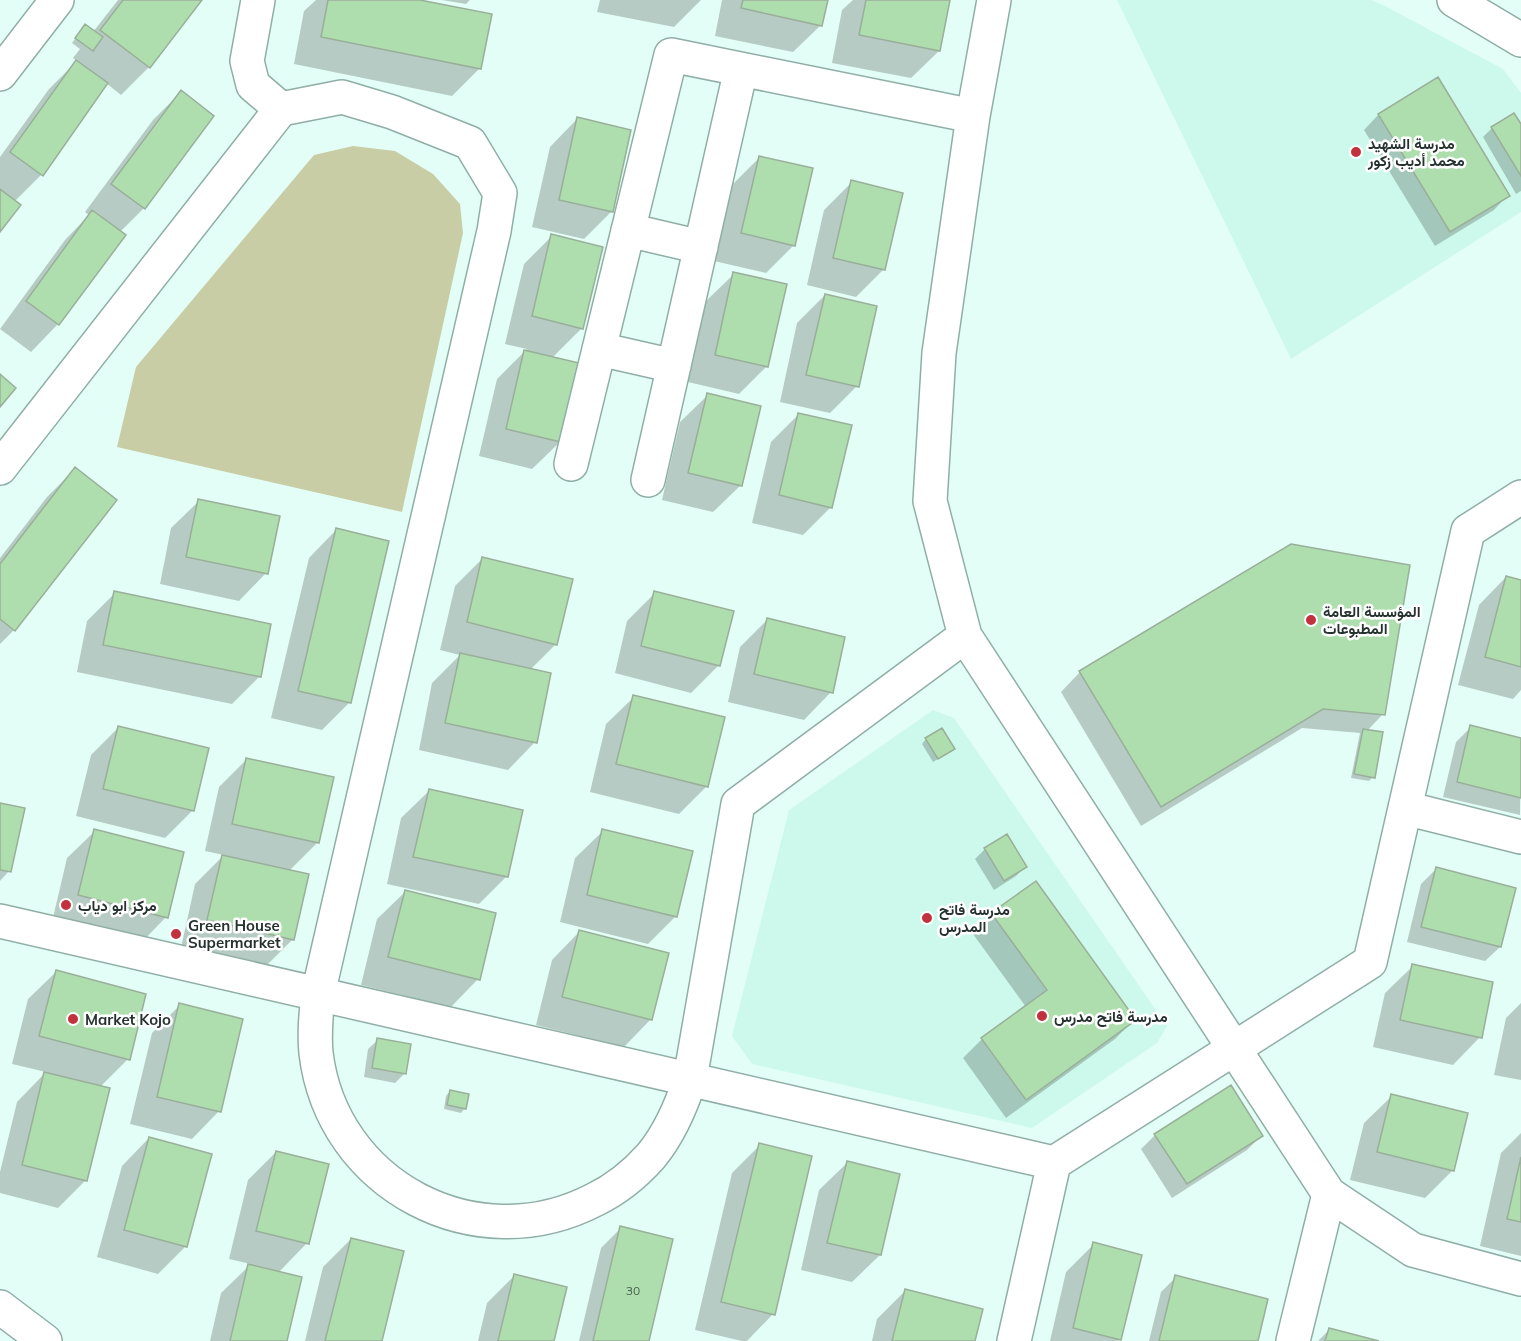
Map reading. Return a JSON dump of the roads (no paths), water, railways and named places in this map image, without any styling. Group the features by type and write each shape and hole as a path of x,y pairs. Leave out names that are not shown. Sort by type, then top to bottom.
{"street":[{"path":"0,74 57,0"},
{"path":"258,0 247,61 253,85 281,110"},
{"path":"994,0 973,116 939,353 930,501 965,636 1329,1194 1413,1250 1521,1279"},
{"path":"1454,0 1521,40"},
{"path":"571,464 671,55 973,116"},
{"path":"648,480 741,69"},
{"path":"0,468 281,110 342,97 392,112 470,143 500,193 492,242 318,994 315,1023 316,1053 322,1082 332,1109 346,1135 364,1159 385,1179 410,1196 436,1209 464,1218 493,1222 522,1222 551,1217 579,1208 605,1194 629,1177 650,1157 667,1133 681,1107 690,1079 738,804 965,636"},
{"path":"628,230 701,247"},
{"path":"599,349 674,366"},
{"path":"1014,1341 1054,1163 1370,962 1468,531 1521,497"},
{"path":"1405,808 1521,837"},
{"path":"0,921 1054,1163"},
{"path":"1293,1341 1329,1194"},
{"path":"0,1307 45,1341"}],"place":[{"name":"مدرسة الشهيد محمد أديب زكور","path":"1356,152"},
{"name":"المؤسسة العامة المطبوعات","path":"1311,620"},
{"name":"مركز ابو دياب","path":"66,905"},
{"name":"مدرسة فاتح المدرس","path":"927,918"},
{"name":"Green House Supermarket","path":"176,934"},
{"name":"مدرسة فاتح مدرس","path":"1042,1016"},
{"name":"Market Kojo","path":"73,1019"}]}
